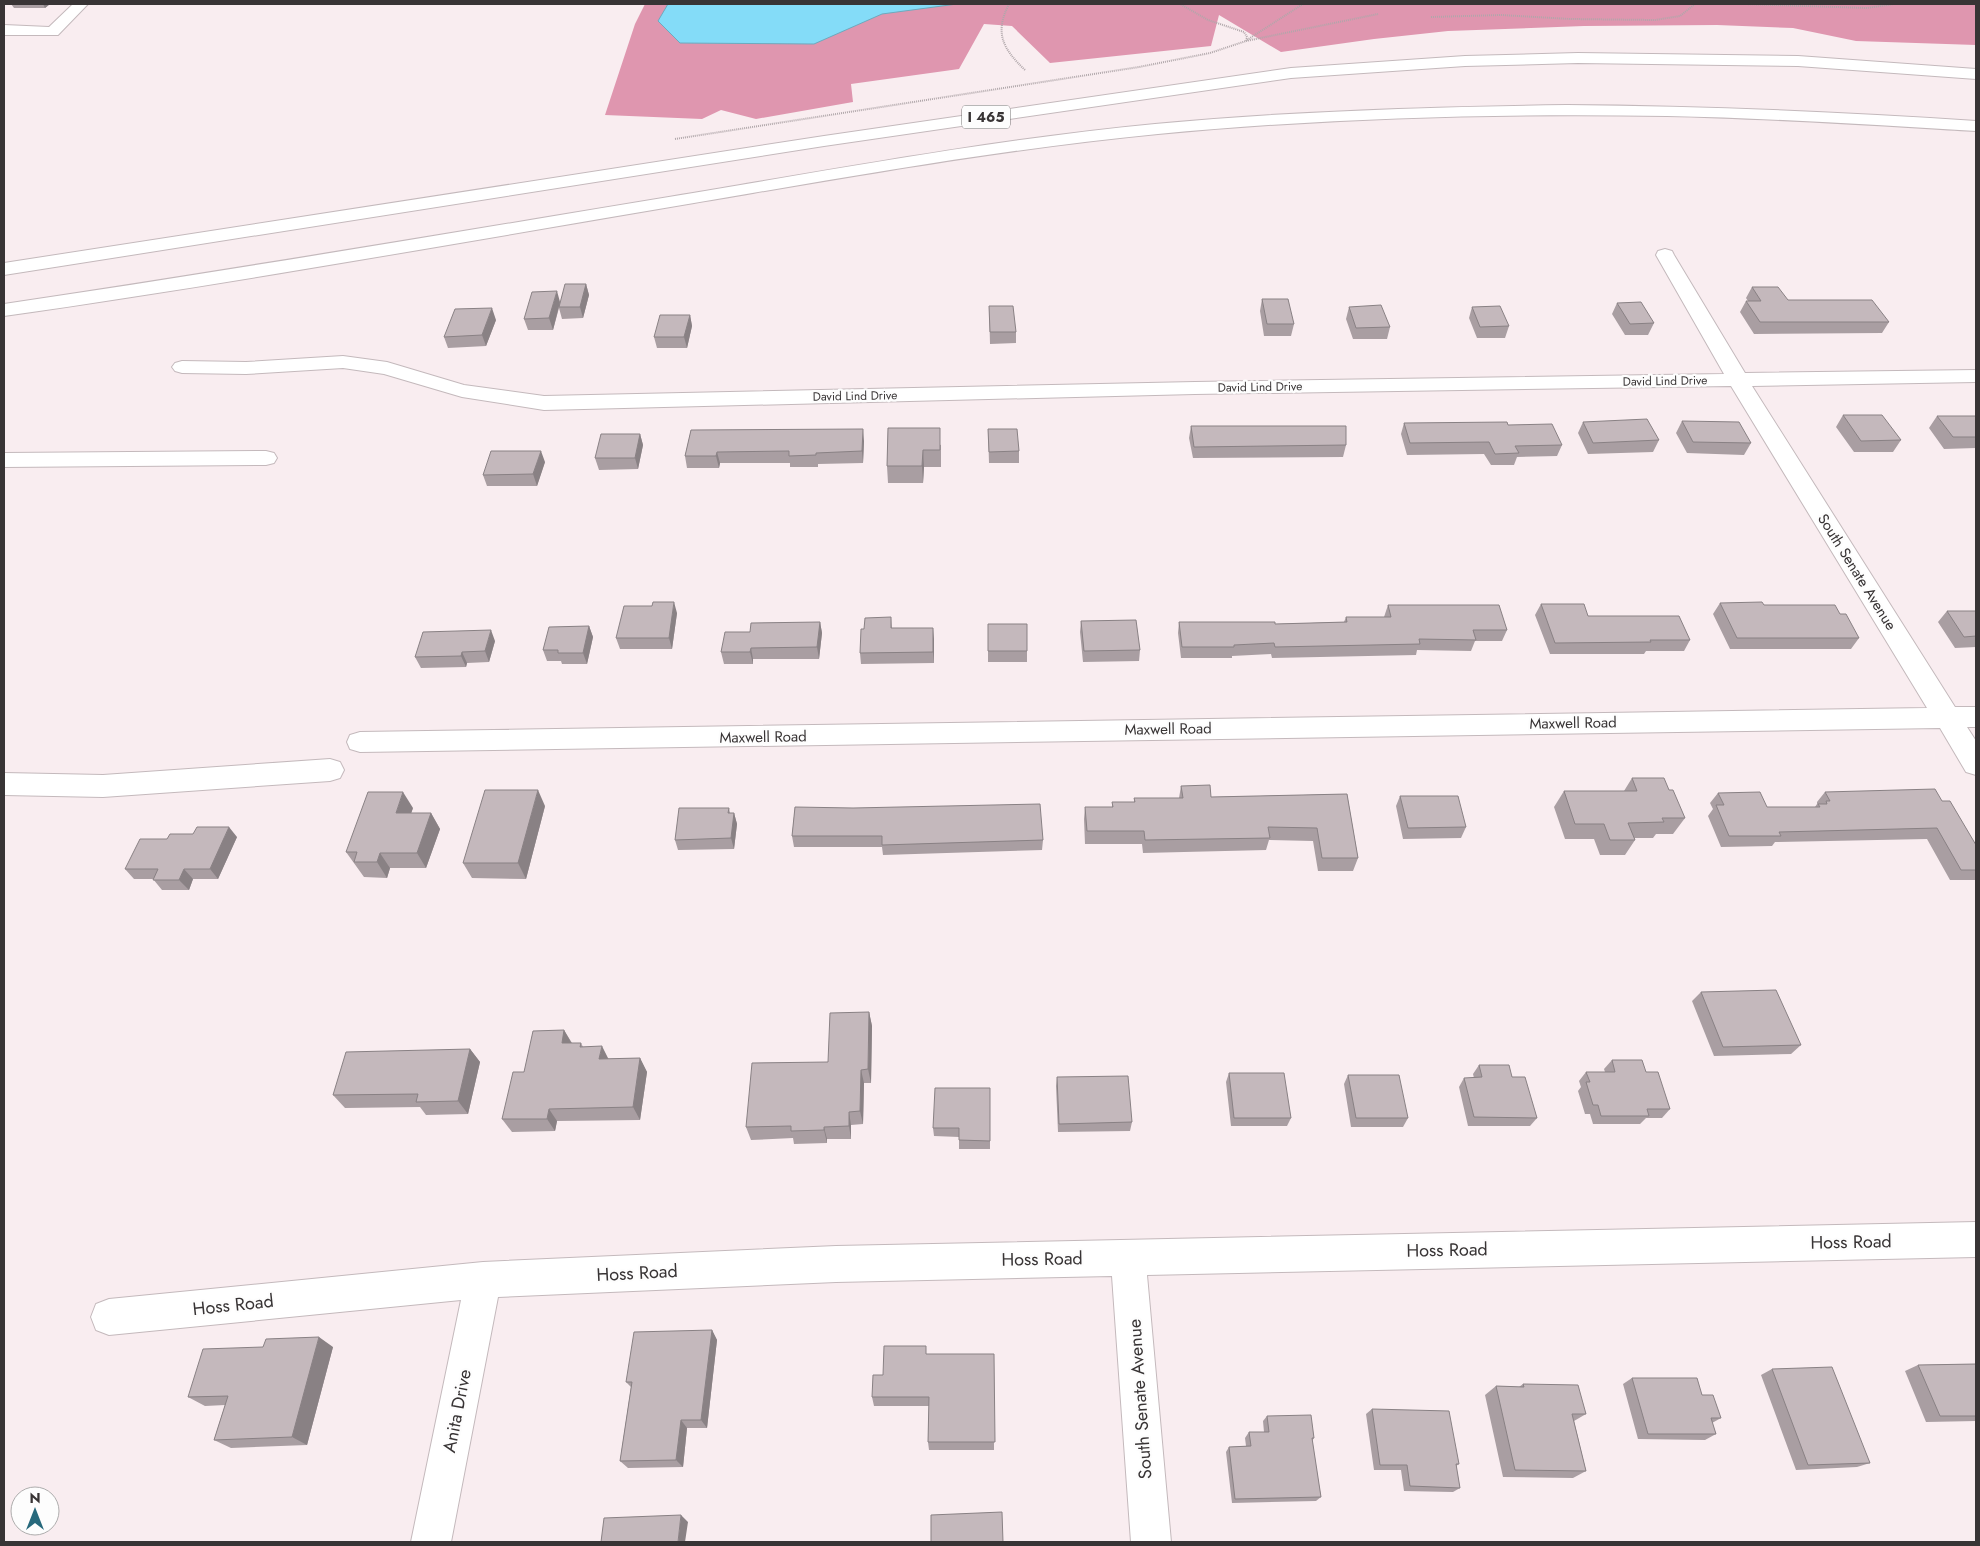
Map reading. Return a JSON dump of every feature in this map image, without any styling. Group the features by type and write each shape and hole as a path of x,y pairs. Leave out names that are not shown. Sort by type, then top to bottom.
{"main road":[{"path":"4,30 53,32 81,4"},
{"name":"I 465","path":"4,269 824,141 1291,73 1465,62 1578,58 1798,61 1976,74"},
{"name":"I 465","path":"4,310 317,261 926,160 1155,129 1399,112 1588,108 1750,112 1976,126"},
{"name":"South Senate Avenue","path":"1665,255 1738,380 1976,764"},
{"name":"David Lind Drive","path":"182,367 246,368 342,362 387,368 462,391 544,403 1195,388 1976,376"},
{"path":"4,460 266,458"},
{"name":"Maxwell Road","path":"360,742 1976,716"},
{"path":"4,784 103,786 330,770"},
{"name":"Hoss Road","path":"109,1317 483,1280 836,1264 1976,1239"},
{"name":"South Senate Avenue","path":"1128,1257 1151,1542"},
{"name":"Anita Drive","path":"431,1542 483,1280"}],"path":[{"path":"1009,4 999,28 1000,35 1015,61 1025,70"},
{"path":"1180,4 1201,17 1244,32 1247,37 1246,41"},
{"path":"1246,41 1304,4"},
{"path":"1431,17 1494,15 1570,19 1655,20 1680,16 1696,4"},
{"path":"1744,4 1867,8 1894,4"},
{"path":"675,139 1130,68 1210,53 1246,41 1378,14"}],"shaded area":[{"path":"645,4 1976,4 1976,45 1856,41 1793,28 1717,25 1584,26 1448,31 1281,52 1219,15 1211,46 1050,63 1012,26 984,24 959,69 851,84 853,102 756,119 721,110 702,119 605,115 635,24"}],"water":[{"path":"668,4 957,4 882,14 814,44 680,43 658,21"}],"building":[{"path":"565,284 586,284 580,307 559,307"},
{"path":"1752,287 1778,287 1788,300 1872,300 1889,322 1760,322 1746,301 1761,301"},
{"path":"557,291 549,318 524,319 532,292"},
{"path":"1262,299 1288,299 1294,324 1267,324"},
{"path":"1641,302 1654,323 1630,324 1617,303"},
{"path":"1381,305 1390,327 1356,328 1349,307"},
{"path":"989,306 1013,306 1016,332 990,332"},
{"path":"1500,306 1509,326 1480,327 1472,307"},
{"path":"492,308 482,335 444,337 455,309"},
{"path":"660,315 690,315 684,337 654,337"},
{"path":"1843,415 1882,415 1901,440 1861,441"},
{"path":"1937,416 1976,416 1976,437 1953,437"},
{"path":"1647,419 1659,440 1593,443 1583,422"},
{"path":"1682,421 1739,422 1751,443 1693,442"},
{"path":"1507,422 1508,425 1552,424 1562,445 1515,446 1519,453 1495,454 1489,442 1410,443 1404,423"},
{"path":"1191,426 1346,426 1346,445 1194,447"},
{"path":"888,428 940,428 940,450 923,450 922,466 887,466"},
{"path":"863,429 862,451 789,456 789,451 717,452 716,456 685,456 691,430"},
{"path":"988,429 1017,429 1019,451 989,452"},
{"path":"601,434 640,434 635,458 595,458"},
{"path":"491,451 541,451 533,474 483,475"},
{"path":"653,602 674,602 669,638 616,638 624,606 652,606"},
{"path":"1762,602 1764,605 1835,605 1840,614 1846,614 1859,638 1737,638 1720,603"},
{"path":"1541,604 1584,604 1588,616 1679,616 1690,640 1555,643"},
{"path":"1388,605 1499,605 1507,630 1473,630 1476,640 1419,639 1420,644 1275,647 1274,643 1234,645 1234,647 1182,647 1179,622 1275,622 1275,624 1347,622 1346,617 1391,617"},
{"path":"1947,611 1976,611 1976,636 1964,637"},
{"path":"891,617 891,628 933,628 933,652 860,653 861,629 864,629 865,618"},
{"path":"1136,620 1140,650 1084,651 1081,621"},
{"path":"820,622 817,647 751,648 750,652 721,652 725,632 750,632 751,623"},
{"path":"988,624 1027,624 1027,651 988,651"},
{"path":"589,626 583,653 558,653 558,650 543,650 549,627"},
{"path":"491,630 485,651 462,652 461,656 415,657 423,632"},
{"path":"1632,778 1664,778 1669,790 1673,790 1685,818 1662,818 1664,822 1628,823 1635,840 1610,840 1604,824 1575,824 1564,791 1637,791"},
{"path":"1210,785 1211,797 1347,794 1358,858 1322,858 1317,828 1268,827 1270,838 1145,840 1144,831 1087,831 1085,807 1113,807 1112,802 1135,802 1134,798 1183,798 1181,786"},
{"path":"1935,789 1942,801 1950,801 1976,845 1976,870 1961,870 1937,828 1779,832 1781,836 1729,836 1716,805 1724,805 1718,793 1760,792 1767,807 1820,807 1818,804 1827,804 1826,801 1830,801 1825,792"},
{"path":"485,790 538,790 518,863 463,863"},
{"path":"368,792 403,792 396,813 431,813 417,853 380,853 377,862 354,862 357,852 346,852"},
{"path":"1400,796 1458,796 1466,827 1408,828"},
{"path":"1040,804 1043,840 882,845 882,836 792,836 795,807 853,808"},
{"path":"679,808 729,808 728,813 734,813 731,838 675,840"},
{"path":"197,827 229,827 210,869 184,869 179,880 153,880 158,869 125,869 140,839 167,839 170,834 193,834"},
{"path":"1776,990 1801,1045 1723,1047 1701,992"},
{"path":"869,1012 868,1069 861,1070 860,1111 849,1112 849,1126 824,1127 824,1130 791,1131 791,1126 746,1127 752,1063 828,1062 830,1013"},
{"path":"564,1030 562,1043 581,1043 580,1047 602,1046 599,1059 640,1058 633,1107 549,1109 547,1119 502,1119 513,1072 524,1072 533,1031"},
{"path":"470,1049 458,1101 416,1102 418,1094 333,1095 346,1052"},
{"path":"1612,1060 1642,1060 1646,1072 1658,1072 1670,1109 1647,1109 1649,1116 1601,1116 1598,1105 1593,1105 1586,1082 1590,1082 1586,1072 1615,1072"},
{"path":"1479,1065 1509,1065 1512,1077 1525,1077 1537,1118 1474,1117 1464,1078 1482,1077"},
{"path":"1229,1073 1284,1073 1291,1118 1234,1118"},
{"path":"1348,1075 1399,1075 1408,1118 1356,1118"},
{"path":"1128,1076 1132,1122 1059,1124 1057,1077"},
{"path":"935,1088 990,1088 990,1141 959,1140 959,1128 933,1128"},
{"path":"712,1330 701,1420 681,1420 676,1460 620,1461 632,1382 626,1382 634,1332"},
{"path":"319,1337 292,1437 214,1440 228,1396 188,1397 203,1349 263,1347 266,1339"},
{"path":"884,1346 926,1346 926,1354 994,1354 995,1442 928,1442 929,1397 872,1397 873,1375 883,1375"},
{"path":"1976,1364 1976,1416 1940,1416 1918,1365"},
{"path":"1832,1367 1870,1463 1808,1465 1772,1369"},
{"path":"1632,1378 1697,1378 1702,1395 1713,1395 1721,1418 1711,1418 1716,1434 1648,1434"},
{"path":"1523,1384 1578,1385 1586,1414 1572,1414 1586,1471 1515,1470 1496,1386 1524,1387"},
{"path":"1372,1409 1449,1411 1459,1464 1456,1464 1460,1488 1410,1486 1407,1465 1380,1465"},
{"path":"1311,1415 1314,1438 1312,1438 1321,1497 1235,1499 1229,1447 1251,1446 1249,1432 1269,1432 1267,1416"},
{"path":"1002,1512 1003,1542 931,1542 931,1515"},
{"path":"681,1515 678,1542 601,1542 604,1518"}]}
